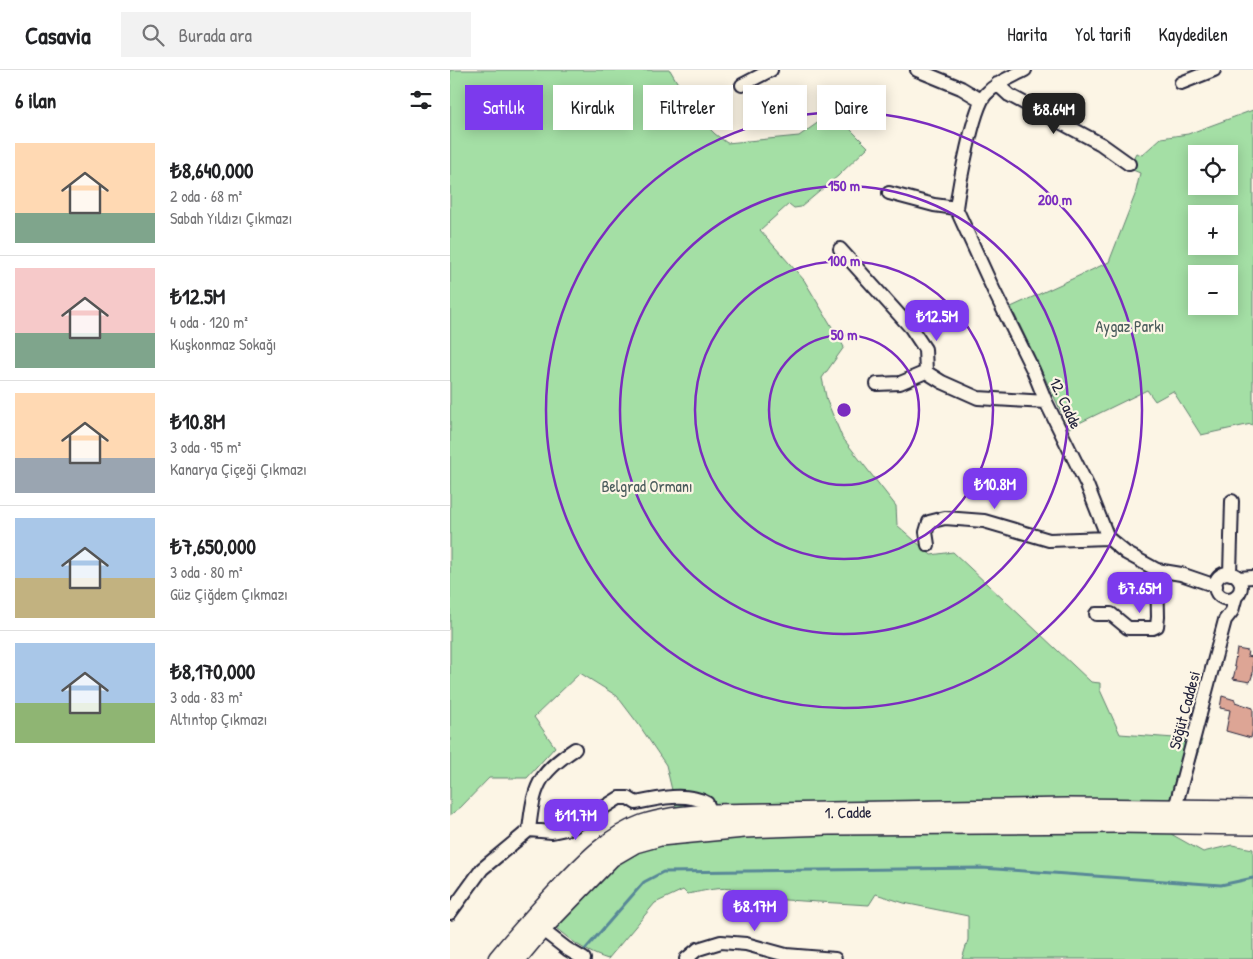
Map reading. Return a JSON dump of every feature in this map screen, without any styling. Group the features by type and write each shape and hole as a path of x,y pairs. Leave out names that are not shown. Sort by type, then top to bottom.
{"main road":[{"name":"1. Cadde","path":"498,959 611,857 635,843 714,822 829,826 1173,816 1253,810"},
{"name":"1. Cadde","path":"1173,816 1253,824"},
{"name":"1. Cadde","path":"516,959 535,925"}],"street":[{"path":"742,85 771,70"},
{"path":"919,70 960,88 981,100"},
{"path":"888,193 927,204 956,208 962,174 981,100 997,84 1026,70"},
{"path":"1181,84 1214,70"},
{"path":"997,84 1009,95 1101,144 1129,164"},
{"name":"12. Cadde","path":"956,208 1086,485 1108,538 1126,553 1157,570 1181,574 1200,573 1228,585"},
{"path":"840,249 911,328 925,349 926,372"},
{"path":"926,372 942,382 978,398 1046,402"},
{"path":"877,384 900,383 926,372"},
{"path":"1228,585 1232,501"},
{"path":"928,545 926,532 929,522 945,518 984,521 1050,540 1108,538"},
{"path":"1096,614 1111,614 1128,628 1153,628 1157,626 1157,570"},
{"path":"1228,585 1253,577"},
{"path":"1228,585 1253,587"},
{"name":"Söğüt Caddesi","path":"1173,816 1225,620 1232,611 1228,585"},
{"path":"530,830 533,799 540,779 556,761 575,750"},
{"path":"450,913 482,869 530,830 552,832 571,828 619,798 628,798 636,803 665,796 698,798 707,803 714,822"},
{"path":"535,925 579,956"},
{"path":"686,959 698,949 721,942 746,944 786,955 835,959"}],"green space":[{"name":"Belgrad Ormanı","path":"450,70 670,70 679,85 643,85 643,130 711,130 727,143 799,136 817,123 817,130 851,130 868,147 838,176 801,207 794,208 789,204 760,230 804,280 844,347 822,378 827,401 842,437 896,506 897,525 931,555 953,552 1091,682 1100,683 1100,690 1120,734 1202,740 1171,834 1203,852 1232,845 1253,849 1253,959 962,959 968,940 968,916 904,903 876,894 869,905 752,898 736,890 728,889 713,889 687,894 683,890 655,903 608,959 597,955 577,944 534,908 573,863 606,834 624,825 676,807 666,765 639,725 617,696 580,673 534,717 555,747 527,778 489,778 461,807 450,815"},
{"name":"Aygaz Parkı","path":"1253,110 1253,426 1251,424 1201,435 1173,391 1155,401 1147,390 1069,428 1011,307 1109,262 1135,195 1140,173 1128,168 1136,153 1142,155 1161,138 1188,134"}],"building":[{"path":"1237,649 1248,651 1247,656 1253,657 1253,673 1250,682 1233,679"},
{"path":"1222,696 1253,708 1251,738 1226,731 1230,710 1220,708"}],"waterway":[{"path":"582,953 644,882 663,872 982,868 1221,885 1253,878"}]}
